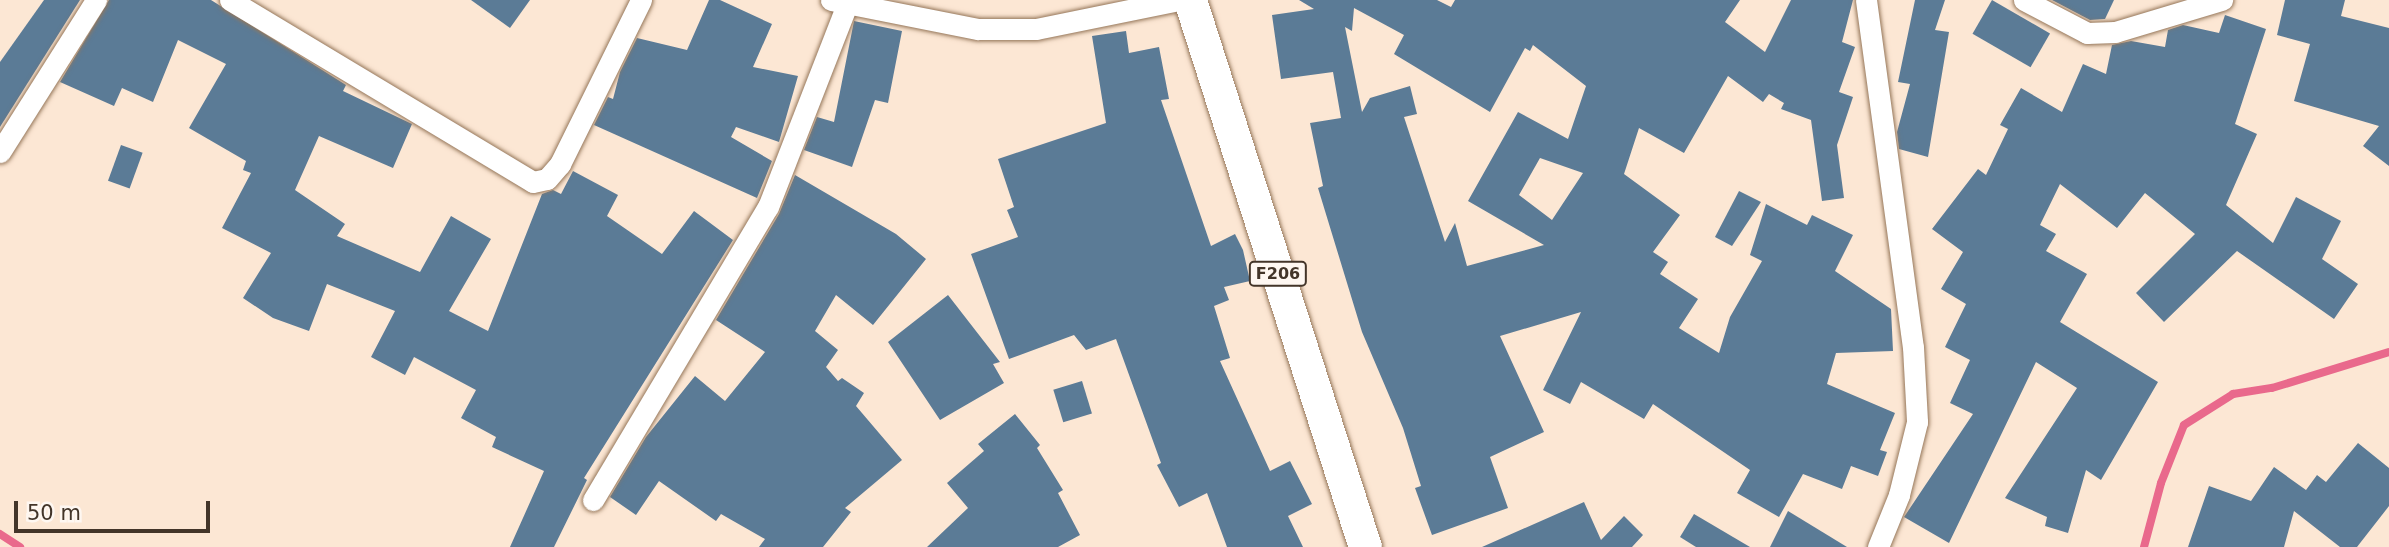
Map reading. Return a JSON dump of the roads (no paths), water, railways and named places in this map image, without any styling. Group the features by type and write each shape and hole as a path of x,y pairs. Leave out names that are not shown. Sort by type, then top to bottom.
{"main road":[{"name":"F206","path":"1190,0 1365,547"}],"street":[{"path":"0,152 96,0"},
{"path":"230,0 533,182 547,179 561,164 640,0"},
{"path":"593,500 768,207 839,2 978,29 1036,29 1179,0"},
{"path":"1866,0 1913,347 1917,422 1899,495 1878,547"},
{"path":"2024,0 2087,33 2115,32 2222,0"}],"waterway":[{"path":"2144,547 2161,483 2184,425 2233,394 2272,388 2389,352"},
{"path":"0,534 20,547"}]}
